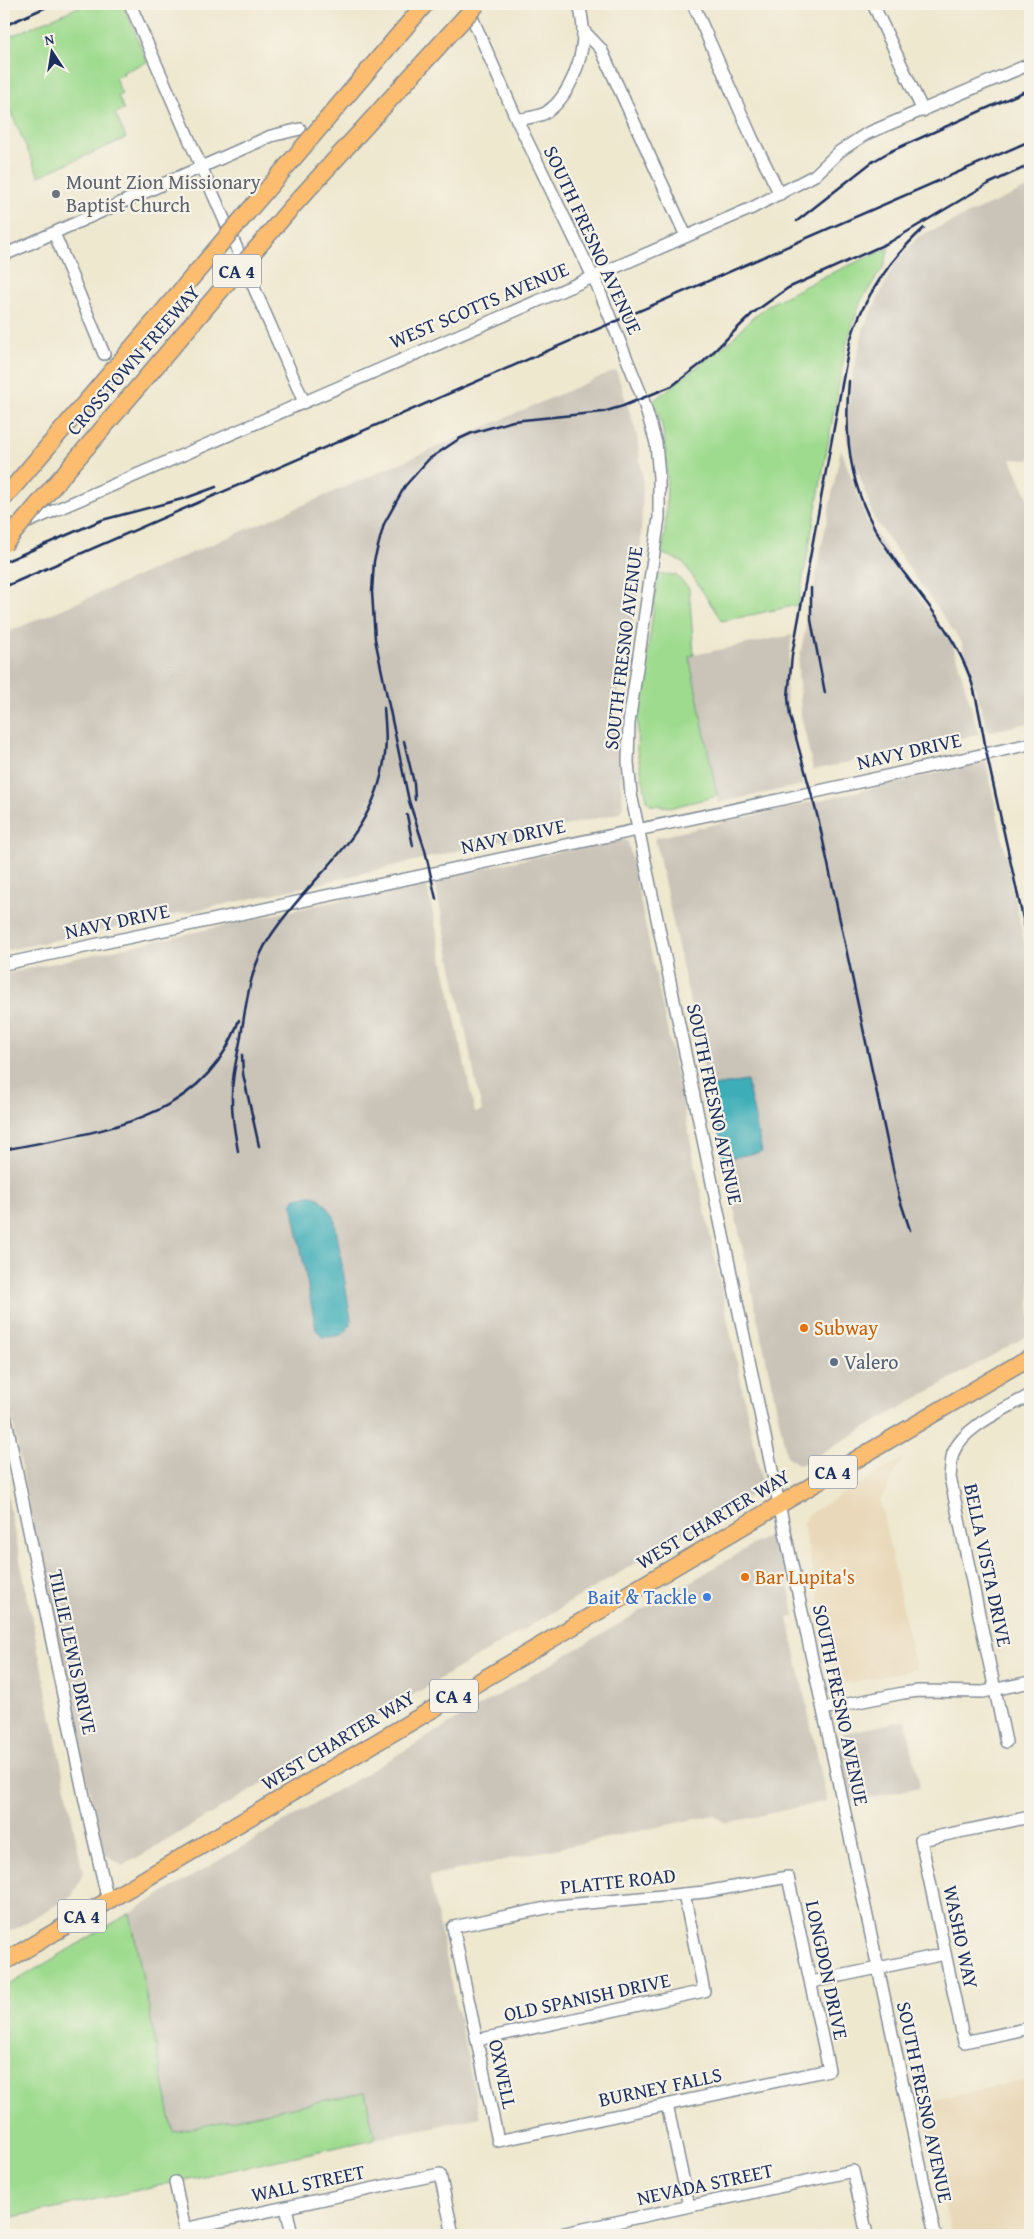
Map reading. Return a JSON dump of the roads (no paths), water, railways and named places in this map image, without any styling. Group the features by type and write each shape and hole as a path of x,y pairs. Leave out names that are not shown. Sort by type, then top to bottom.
{"highway":[{"name":"CROSSTOWN FREEWAY","path":"4,498 425,4"},
{"name":"CROSSTOWN FREEWAY","path":"4,544 291,208 477,4"},
{"name":"WEST CHARTER WAY","path":"4,1962 1030,1357"}],"street":[{"path":"130,4 304,402"},
{"name":"SOUTH FRESNO AVENUE","path":"467,4 517,120 593,277 643,399 656,443 659,477 659,518 629,723 628,762 637,828 935,2235"},
{"path":"517,120 545,114 557,104 566,92 577,68 584,30 580,7 582,4"},
{"path":"693,4 753,140 780,194"},
{"path":"873,4 923,111"},
{"path":"584,30 601,49 686,236"},
{"name":"WEST SCOTTS AVENUE","path":"9,523 304,402 780,194 815,175 852,142 1030,64"},
{"path":"4,255 272,136 300,129"},
{"path":"54,233 104,354"},
{"name":"NAVY DRIVE","path":"4,964 637,828 783,799 1030,744"},
{"name":"BELLA VISTA DRIVE","path":"1006,1742 950,1477 953,1455 959,1443 971,1430 1030,1394"},
{"name":"TILLIE LEWIS DRIVE","path":"4,1410 85,1802 108,1901"},
{"path":"824,1709 920,1691 983,1692 1030,1682"},
{"name":"WASHO WAY","path":"1030,1817 921,1840 964,2042 1030,2028"},
{"name":"PLATTE ROAD","path":"453,1928 574,1903 736,1888 788,1877"},
{"name":"LONGDON DRIVE","path":"788,1877 829,2070"},
{"name":"OLD SPANISH DRIVE","path":"477,2040 704,1991 684,1894"},
{"name":"OXWELL","path":"453,1928 498,2141"},
{"path":"811,1982 945,1954"},
{"name":"BURNEY FALLS","path":"498,2141 829,2070"},
{"path":"667,2105 689,2206"},
{"name":"NEVADA STREET","path":"565,2234 853,2171 867,2235"},
{"name":"WALL STREET","path":"185,2232 286,2207 440,2174 453,2235"},
{"path":"175,2182 185,2232"},
{"path":"286,2207 292,2235"}],"water":[{"path":"747,1081 762,1152 723,1159 712,1086"},
{"path":"314,1195 323,1201 334,1216 351,1319 345,1333 333,1337 322,1337 316,1329 292,1204 296,1198"}],"railway":[{"path":"4,26 53,4"},
{"path":"797,221 872,162 889,152 1030,89"},
{"path":"4,587 1030,141"},
{"path":"436,899 425,850 409,801 375,639 372,592 374,561 384,524 405,486 429,459 459,439 472,433 513,421 603,412 672,386 701,364 753,313 788,288 890,242 986,185 1030,165"},
{"path":"910,1230 899,1197 819,822 790,716 788,697 792,655 850,341 862,309 879,280 900,252 924,228"},
{"path":"849,381 847,405 849,449 853,471 867,512 877,533 890,553 955,644 971,680 1030,950"},
{"path":"4,562 102,520 186,498 216,487"},
{"path":"811,588 811,620 825,693"},
{"path":"238,1151 234,1127 232,1087 247,1001 257,961 270,937 304,893 340,853 356,832 369,809 379,783 385,754 384,708"},
{"path":"404,741 414,783 415,800"},
{"path":"407,815 413,846"},
{"path":"4,1150 109,1128 142,1117 173,1102 200,1082 223,1055 239,1020"},
{"path":"242,1055 243,1074 259,1146"}],"place":[{"name":"Mount Zion Missionary Baptist Church","path":"56,194"},
{"name":"Subway","path":"804,1328"},
{"name":"Valero","path":"834,1362"},
{"name":"Bar Lupita's","path":"745,1577"},
{"name":"Bait & Tackle","path":"707,1597"}]}
